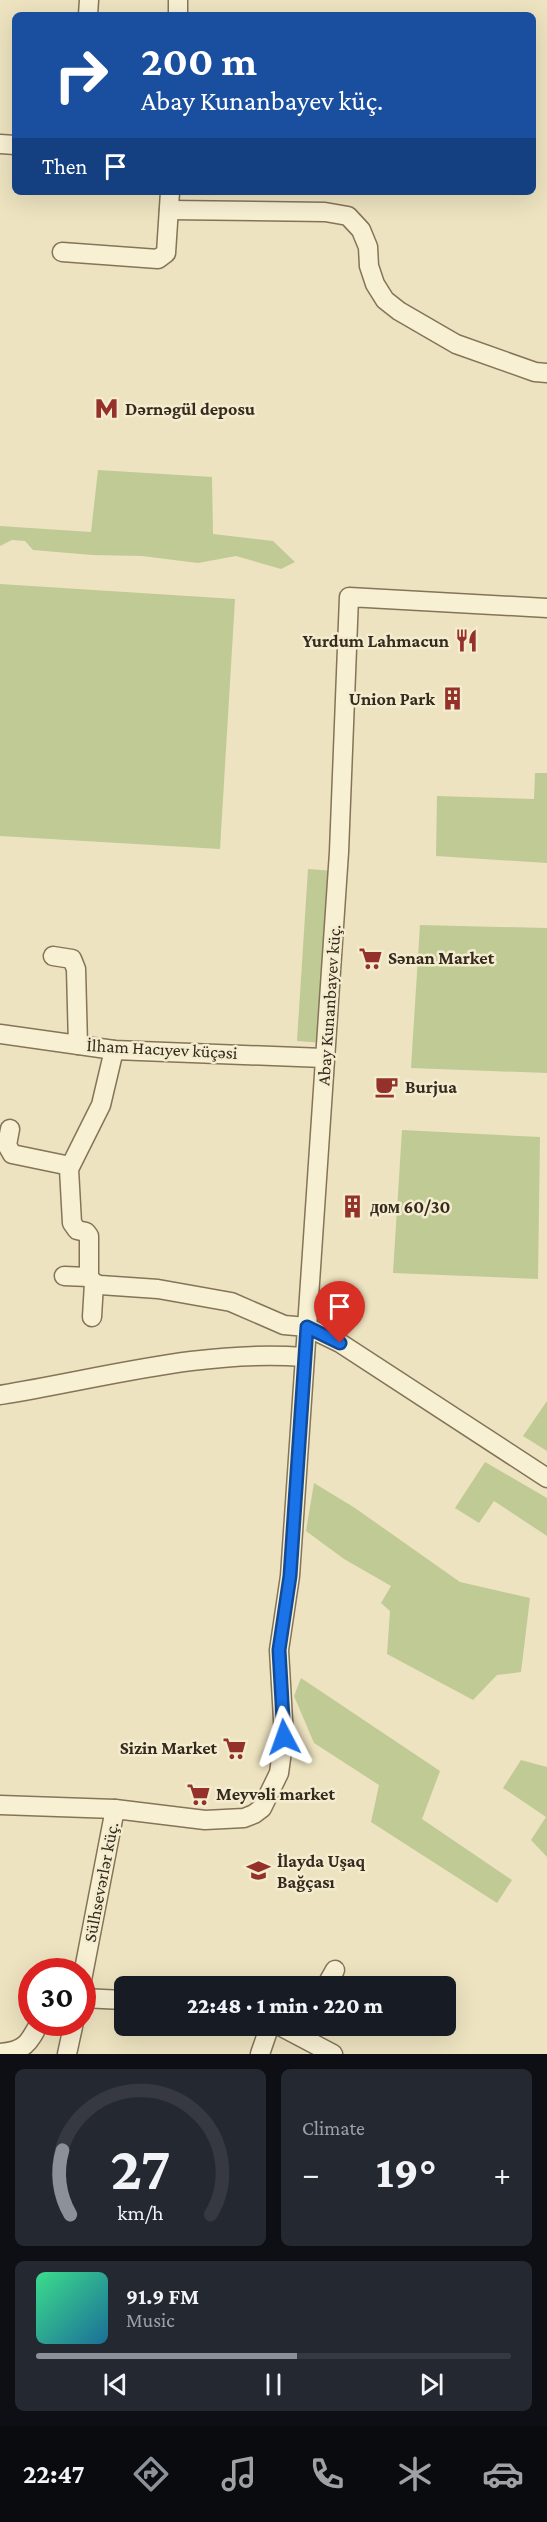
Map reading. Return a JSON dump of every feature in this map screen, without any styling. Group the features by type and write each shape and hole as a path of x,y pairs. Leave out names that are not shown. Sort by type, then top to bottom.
{"street":[{"path":"62,252 158,259 166,253 170,201 325,212 348,216 361,230 368,247 369,266 375,284 385,300 399,311 456,344 535,372 547,373"},
{"name":"Abay Kunanbayev küç.","path":"307,1327 339,852 349,597 547,608"},
{"path":"53,956 72,959 75,969 78,1045"},
{"name":"İlham Hacıyev küçəsi","path":"0,1034 114,1050 324,1058"},
{"path":"92,1317 89,1236 86,1232 77,1230 72,1223 70,1166 100,1105 114,1050"},
{"path":"10,1129 7,1146 12,1154 70,1166"},
{"path":"64,1275 231,1302 284,1325 307,1327 324,1334 547,1478"},
{"name":"Sülhsevərlər küç.","path":"86,1958 116,1809 206,1820 244,1818 262,1808 279,1773 284,1737 279,1650 290,1576 307,1327"},
{"path":"0,1395 204,1360 260,1355 304,1357"},
{"path":"0,1805 116,1809"},
{"path":"332,1976 335,1970"},
{"path":"96,1999 114,2000"},
{"path":"0,2053 16,2052 30,2042 33,2036"},
{"path":"67,2054 71,2036"},
{"path":"260,2054 266,2036"},
{"path":"309,2036 327,2052"}],"green space":[{"path":"98,470 212,477 213,534 273,541 295,562 281,569 236,556 198,563 142,556 33,550 25,541 12,540 0,546 0,526 91,532"},
{"path":"0,584 235,599 220,849 0,836"},
{"path":"535,773 547,773 547,863 436,856 437,796 534,799"},
{"path":"308,869 335,871 323,1043 297,1041"},
{"path":"420,925 547,928 547,1073 411,1068"},
{"path":"402,1130 540,1137 538,1279 393,1273"},
{"path":"547,1401 547,1451 523,1436"},
{"path":"485,1462 547,1498 547,1536 494,1501 479,1523 455,1508"},
{"path":"314,1483 355,1508 460,1582 530,1598 521,1672 497,1675 473,1700 387,1654 390,1611 381,1603 391,1586 344,1559 306,1531"},
{"path":"301,1678 440,1771 422,1819 512,1880 497,1903 371,1822 379,1785 314,1743 294,1696"},
{"path":"521,1760 547,1767 547,1857 531,1840 546,1817 503,1788"}],"place":[{"name":"Dərnəgül deposu","path":"107,409"},
{"name":"Yurdum Lahmacun","path":"467,641"},
{"name":"Union Park","path":"453,699"},
{"name":"Sənan Market","path":"370,958"},
{"name":"Burjua","path":"387,1087"},
{"name":"дом 60/30","path":"352,1207"},
{"name":"Sizin Market","path":"235,1748"},
{"name":"Meyvəli market","path":"198,1794"},
{"name":"İlayda Uşaq Bağçası","path":"259,1871"}],"route":[{"path":"284,1737 279,1650 290,1576 307,1327 340,1343"}]}
